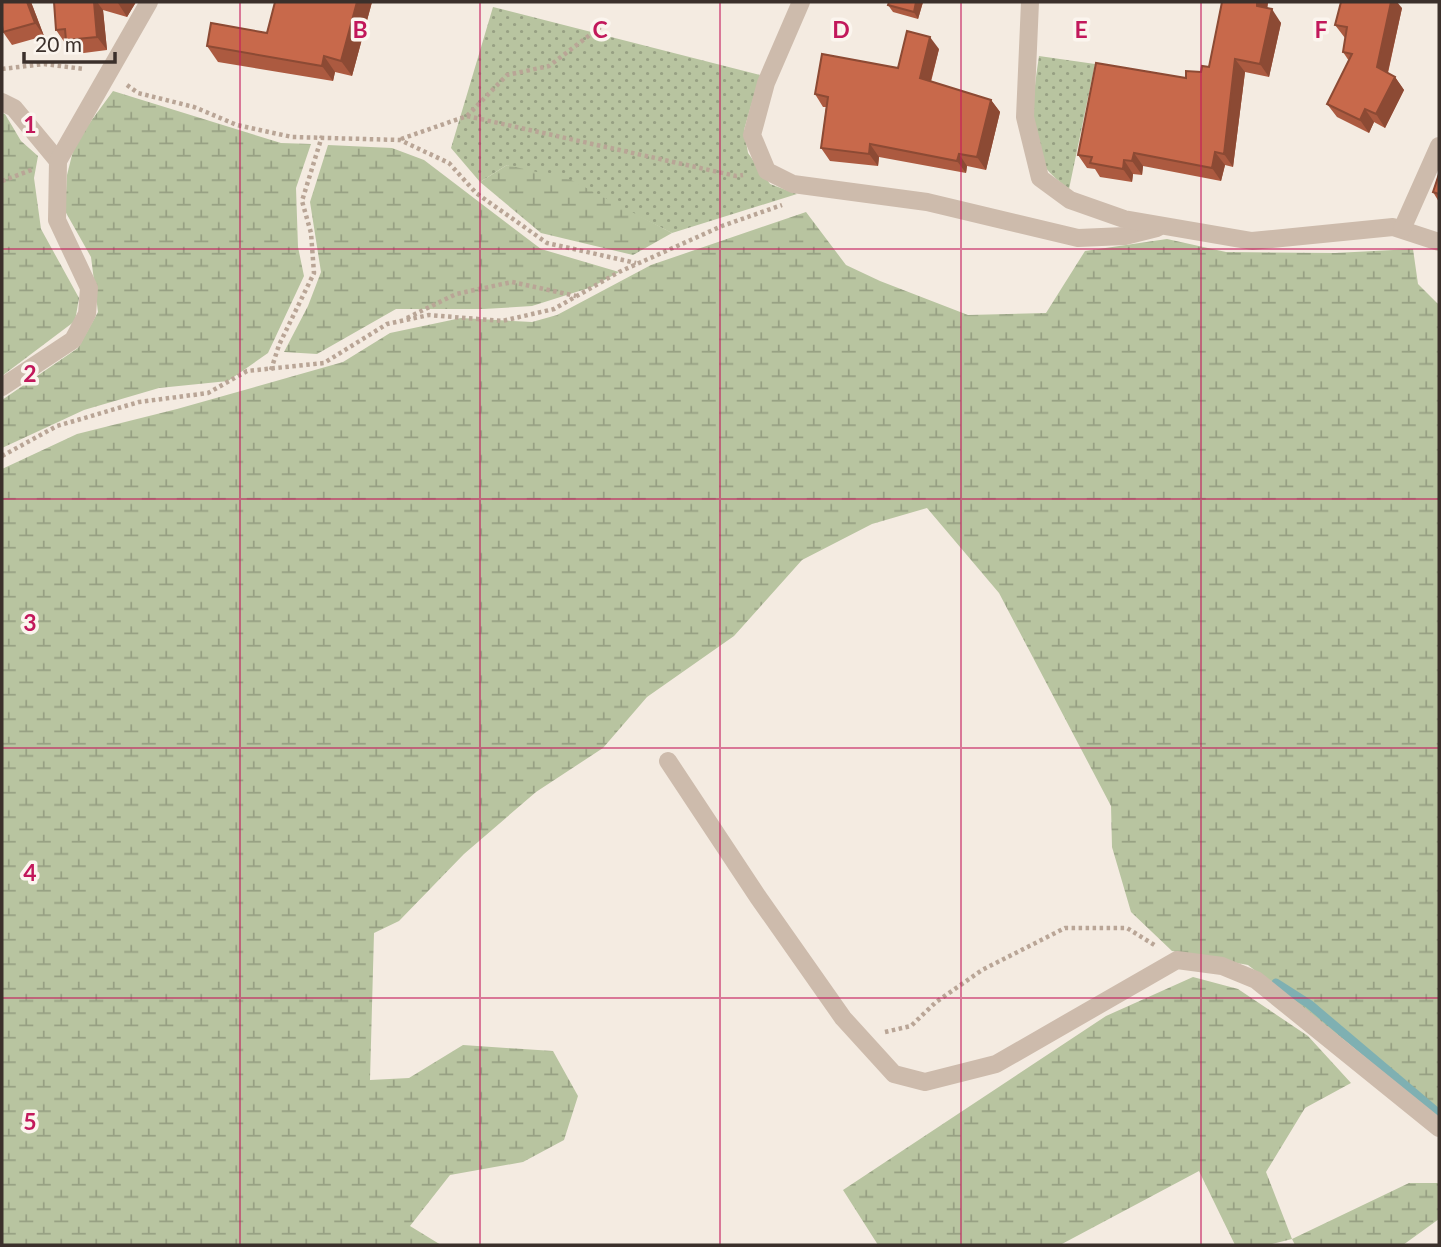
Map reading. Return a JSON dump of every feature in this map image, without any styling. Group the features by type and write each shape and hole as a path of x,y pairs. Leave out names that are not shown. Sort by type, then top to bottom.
{"street":[{"path":"2,387 73,340 87,314 89,288 57,220 58,161 149,2"},
{"path":"801,2 766,83 752,135 766,171 793,184 927,202 1078,238 1125,236 1166,226"},
{"path":"1030,2 1024,117 1040,178 1070,200 1124,219 1252,241 1394,227 1439,242"},
{"path":"2,102 13,108 58,161"},
{"path":"1402,229 1439,146"},
{"path":"668,761 758,897 843,1018 894,1074 925,1083 996,1064 1177,960 1222,966 1256,980 1439,1128"}],"path":[{"path":"400,140 467,116 507,75 549,66 607,22"},
{"path":"2,69 44,65 108,71 138,93 194,107 237,125 292,137 400,140 449,163 476,193 547,243 638,263"},
{"path":"467,116 736,176 766,171"},
{"path":"271,370 279,345 314,274 311,233 302,201 322,136"},
{"path":"2,181 58,161"},
{"path":"2,456 57,426 139,402 208,393 247,371 324,363 387,324 429,315 502,321 554,309 638,263 722,226 791,202"},
{"path":"400,321 456,294 512,282 576,296"},
{"path":"860,1037 911,1026 936,1002 982,970 1065,928 1127,928 1177,960"}],"green space":[{"path":"493,7 760,75 744,130 748,153 770,184 797,194 672,233 638,216 507,165 480,182 451,148"},
{"path":"1039,56 1095,64 1069,189 1046,168 1039,157 1035,141 1034,104"},
{"path":"113,91 281,143 311,144 296,188 298,247 304,276 268,353 228,381 159,388 84,410 2,448 2,400 78,348 98,312 91,257 65,211 67,175 75,143"},
{"path":"2,113 21,141 38,156 34,178 41,229 79,298 75,321 2,376"},
{"path":"328,145 392,148 424,160 541,249 619,272 592,287 532,306 396,309 317,354 284,352 308,306 321,272 310,202"},
{"path":"507,165 571,180 672,233 633,255 541,233 480,182"},
{"path":"806,212 846,265 968,315 1046,313 1085,251 1167,239 1226,252 1335,253 1413,249 1418,284 1439,305 1439,1110 1435,1111 1248,965 1172,951 1131,912 1112,847 1111,806 999,593 927,508 872,524 802,560 734,636 647,697 603,748 536,792 464,854 399,921 374,933 370,1080 409,1078 463,1045 553,1051 578,1096 564,1140 523,1162 450,1175 410,1226 441,1245 2,1245 2,469 77,434 343,362 390,333 461,318 532,322 557,315 651,265"},
{"path":"1193,977 1238,989 1308,1036 1351,1083 1305,1108 1266,1172 1292,1239 1268,1245 1235,1245 1199,1171 1060,1245 878,1245 843,1190 1106,1016"},
{"path":"1409,1183 1439,1183 1439,1219 1403,1245 1295,1245 1292,1239"}],"building":[{"path":"2,2 27,2 35,23 3,32"},
{"path":"54,2 94,2 97,37 66,40 65,29 56,30"},
{"path":"275,2 357,2 341,61 324,56 322,66 207,46 211,23 267,33"},
{"path":"889,2 916,2 914,12 888,5"},
{"path":"1222,2 1257,2 1257,6 1272,9 1260,64 1235,59 1224,154 1215,152 1212,168 1134,153 1132,161 1124,160 1123,169 1090,163 1092,157 1078,155 1096,63 1186,78 1186,71 1201,72 1202,66 1209,67"},
{"path":"1341,2 1391,2 1377,67 1395,77 1376,114 1365,109 1360,120 1327,104 1352,54 1343,52 1347,27 1335,25"},
{"path":"907,31 930,37 920,78 991,100 977,157 959,154 957,161 870,144 869,154 821,148 828,97 815,94 822,54 898,68"},
{"path":"1439,174 1439,194 1433,192"}],"waterway":[{"path":"1276,983 1309,1004 1439,1114"}]}
